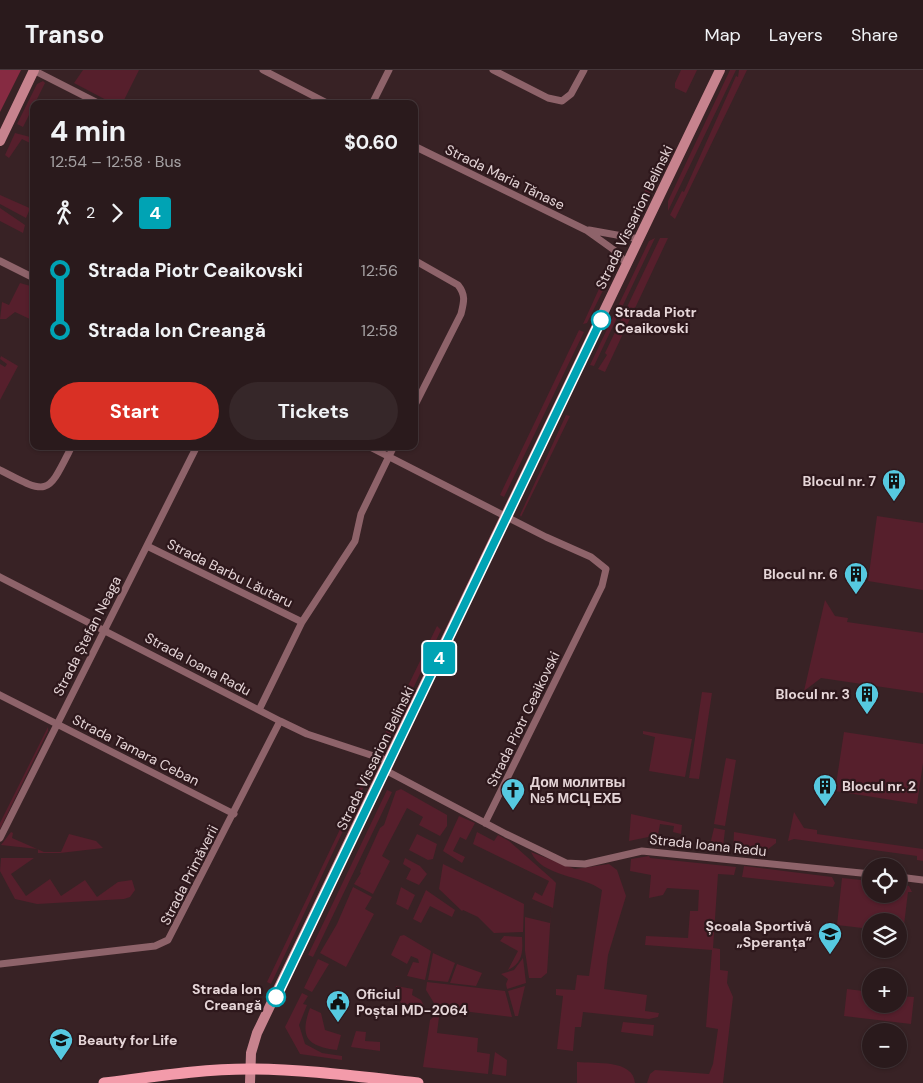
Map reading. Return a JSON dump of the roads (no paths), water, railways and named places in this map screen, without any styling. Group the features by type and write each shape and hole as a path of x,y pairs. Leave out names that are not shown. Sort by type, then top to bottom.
{"main road":[{"path":"0,140 33,70"},
{"name":"Strada Vissarion Belinski","path":"250,1083 251,1053 258,1033 720,70"},
{"path":"104,1083 217,1070 249,1069 418,1083"}],"street":[{"path":"33,70 92,100"},
{"path":"263,70 321,100"},
{"path":"374,100 389,70"},
{"path":"493,70 548,98 562,101 571,94 584,70"},
{"name":"Strada Maria Tănase","path":"418,148 586,230 614,250 627,264"},
{"name":"Strada Maria Tănase","path":"586,230 639,239"},
{"path":"0,261 30,276"},
{"path":"418,262 458,285 463,291 464,300 461,314 418,398"},
{"path":"0,470 35,487 46,486 54,481 70,450"},
{"name":"Strada Ștefan Neaga","path":"0,838 195,450"},
{"name":"Strada Piotr Ceaikovski","path":"375,450 506,517 598,560 606,569 602,586 485,823"},
{"name":"Strada Barbu Lăutaru","path":"259,710 302,622 352,546 361,514 392,450"},
{"name":"Strada Barbu Lăutaru","path":"147,546 302,622"},
{"name":"Strada Ioana Radu","path":"0,577 280,721 307,734 387,766 485,823 556,859 575,864 642,851 862,873"},
{"name":"Strada Tamara Ceban","path":"0,695 234,814"},
{"name":"Strada Primăverii","path":"0,964 163,944 172,934 280,721"},
{"path":"907,878 923,880"}],"place":[{"name":"Strada Piotr Ceaikovski","path":"601,320"},
{"name":"Blocul nr. 7","path":"894,502"},
{"name":"Blocul nr. 6","path":"856,595"},
{"name":"Blocul nr. 3","path":"867,715"},
{"name":"Blocul nr. 2","path":"825,807"},
{"name":"Дом молитвы №5 МСЦ ЕХБ","path":"513,811"},
{"name":"Școala Sportivă „Speranța”","path":"830,955"},
{"name":"Strada Ion Creangă","path":"276,997"},
{"name":"Oficiul Poștal MD-2064","path":"338,1023"},
{"name":"Beauty for Life","path":"61,1061"}]}
